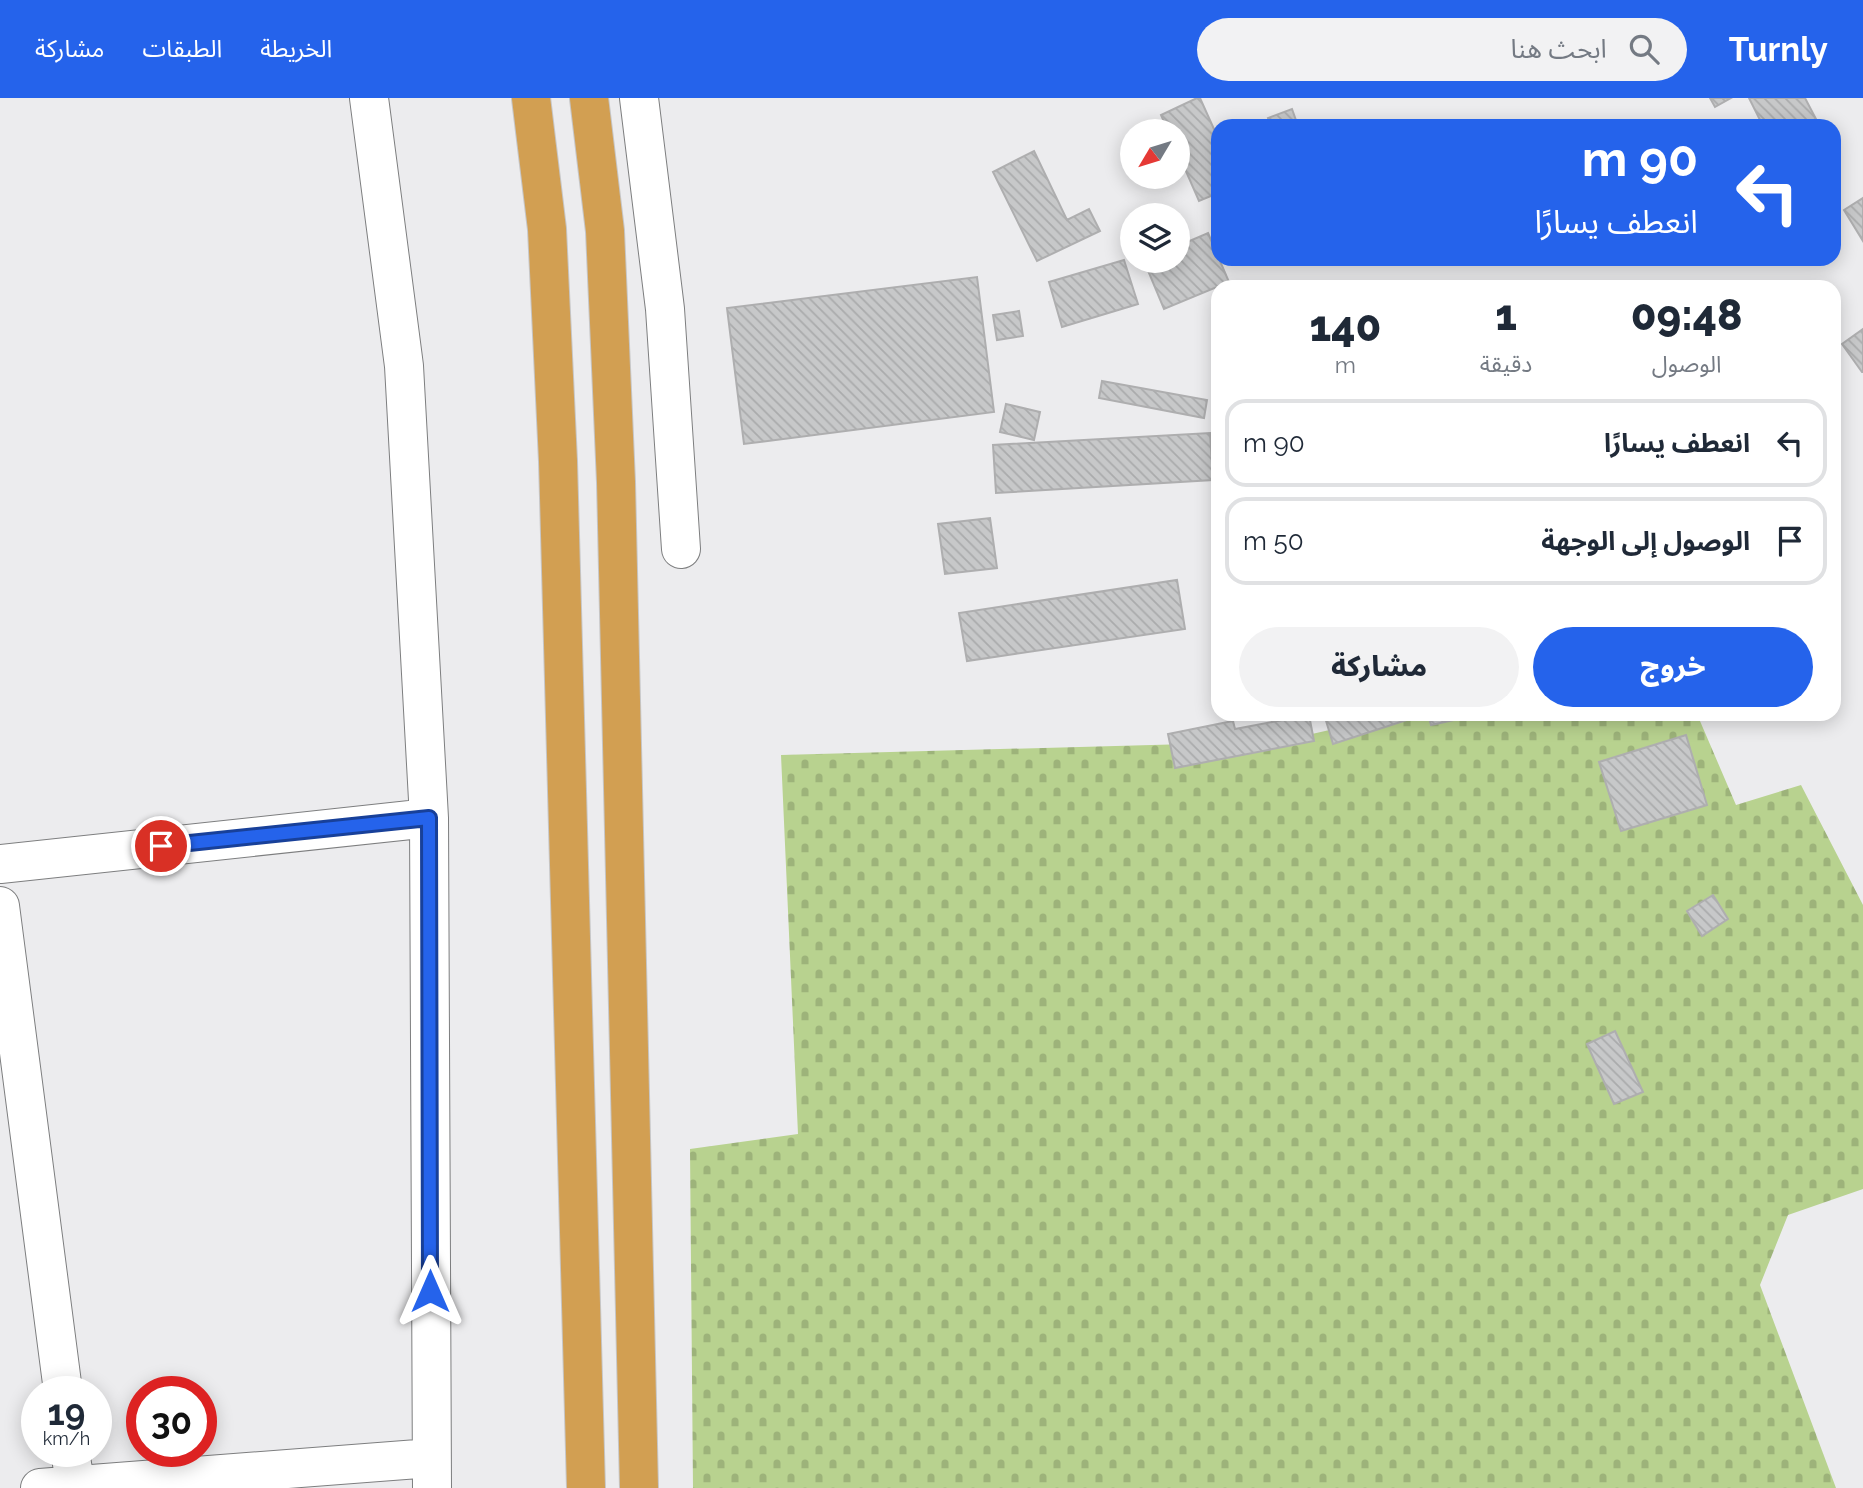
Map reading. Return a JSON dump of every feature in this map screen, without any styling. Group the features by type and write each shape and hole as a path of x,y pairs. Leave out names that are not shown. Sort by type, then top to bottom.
{"highway":[{"path":"531,98 547,229 558,461 586,1488"},
{"path":"589,98 605,231 616,482 639,1488"}],"street":[{"path":"62,1474 432,1473 429,818 404,366 369,98"},
{"path":"639,98 665,309 681,549"},
{"path":"0,864 429,818"},
{"path":"0,906 61,1376"}],"green space":[{"path":"1369,721 1700,721 1736,805 1801,785 1863,905 1863,1189 1788,1215 1760,1285 1836,1488 693,1488 690,1149 798,1134 781,755 1188,744 1189,762"}],"building":[{"path":"1200,98 1211,122 1211,196 1199,201 1190,180 1190,119 1163,119 1161,115"},
{"path":"1710,98 1731,98 1715,107"},
{"path":"1749,98 1805,98 1816,119 1760,119"},
{"path":"1292,109 1296,119 1268,119"},
{"path":"1034,151 1067,220 1089,209 1100,231 1037,261 993,172"},
{"path":"1863,198 1863,241 1844,210"},
{"path":"1208,233 1211,240 1211,266 1222,266 1228,280 1211,280 1211,289 1164,309 1149,273 1190,273 1190,241"},
{"path":"1120,261 1120,273 1128,273 1138,304 1062,327 1049,282"},
{"path":"977,277 994,412 744,444 727,308"},
{"path":"1019,311 1023,336 997,340 993,315"},
{"path":"1863,329 1863,372 1862,372 1842,344"},
{"path":"1102,381 1207,400 1204,418 1099,398"},
{"path":"1006,404 1040,412 1034,440 1000,432"},
{"path":"1210,433 1211,480 996,493 993,445"},
{"path":"990,518 997,568 945,574 938,524"},
{"path":"1177,580 1185,629 967,661 959,613"},
{"path":"1233,721 1235,729 1277,721 1310,721 1314,741 1175,768 1168,734"},
{"path":"1326,721 1404,721 1333,744"},
{"path":"1430,721 1449,721 1431,725"},
{"path":"1686,735 1707,805 1621,831 1599,762"},
{"path":"1713,895 1728,919 1702,936 1687,911"},
{"path":"1615,1031 1643,1092 1614,1104 1587,1044"}],"route":[{"path":"161,846 429,818 430,1291"}]}
